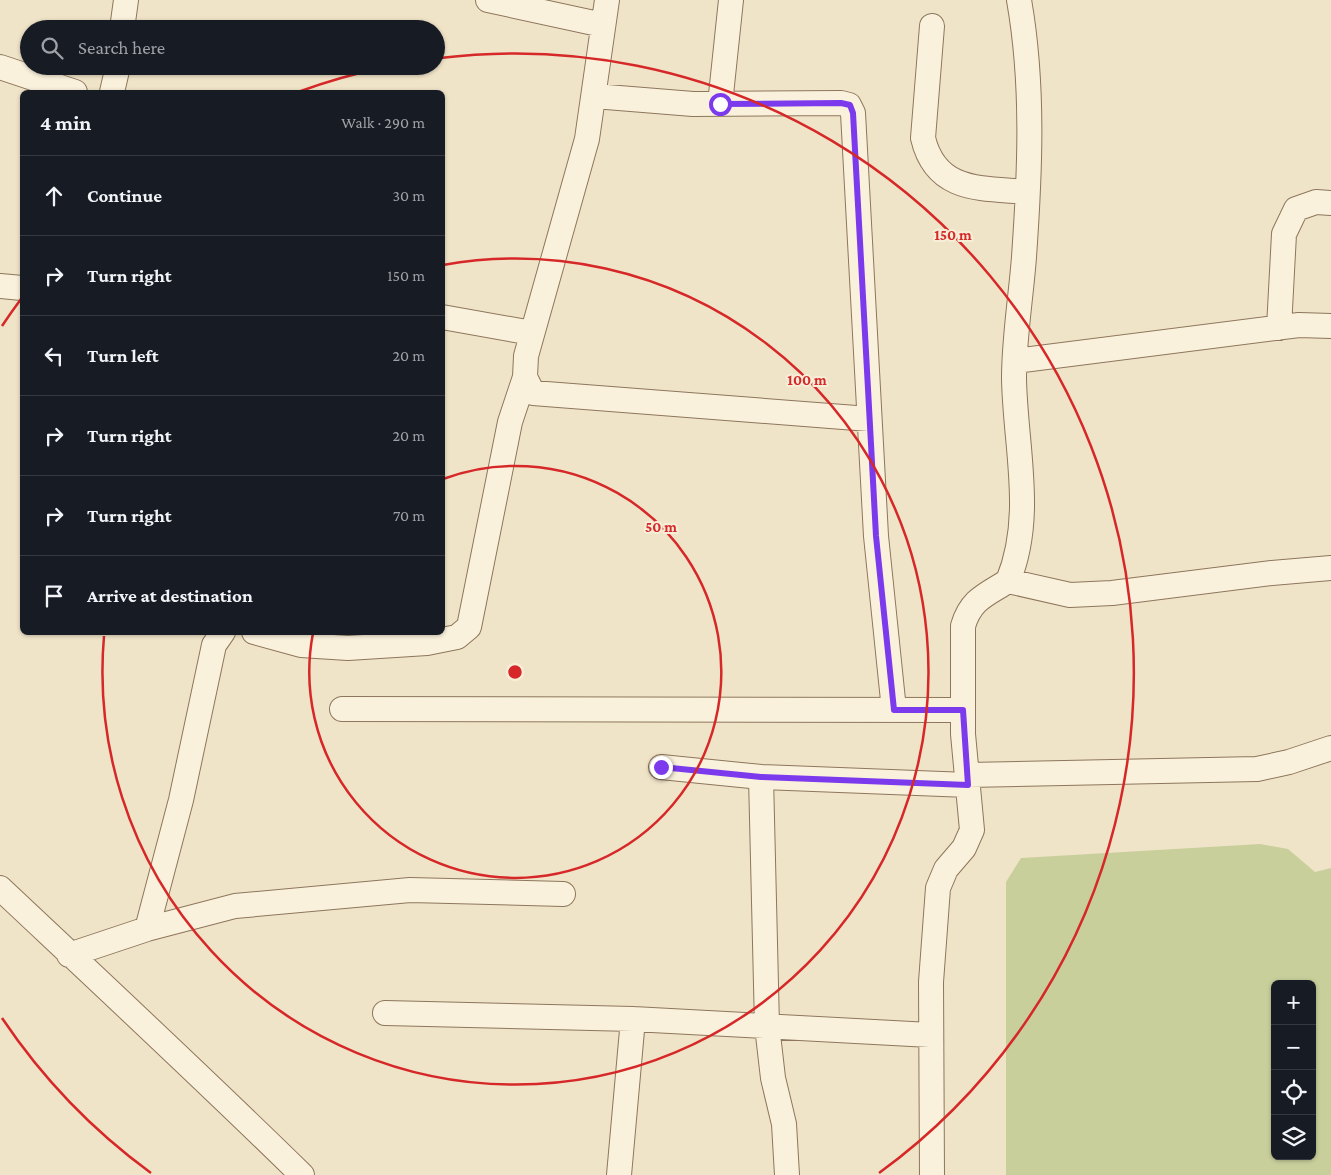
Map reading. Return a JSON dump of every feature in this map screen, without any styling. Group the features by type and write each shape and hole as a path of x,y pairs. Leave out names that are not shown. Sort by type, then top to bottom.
{"street":[{"path":"123,20 126,0"},
{"path":"488,0 603,25"},
{"path":"265,635 301,645 348,648 427,643 457,637 469,627 510,422 525,377 526,356 587,139 607,0"},
{"path":"720,104 731,0"},
{"path":"932,1175 931,982 938,888 946,869 964,848 972,830 963,710 963,626 967,612 975,601 1008,581 1021,539 1021,460 1014,379 1027,192 1029,128 1026,42 1019,0"},
{"path":"932,26 923,138 927,155 937,167 958,184 1027,192"},
{"path":"0,67 20,74"},
{"path":"24,75 69,90"},
{"path":"112,90 116,75"},
{"path":"594,96 693,104 850,105 853,113 876,536 894,710"},
{"path":"1279,328 1284,234 1296,209 1316,202 1331,203"},
{"path":"0,286 20,288"},
{"path":"445,318 532,333"},
{"path":"1015,361 1299,325 1331,326"},
{"path":"525,377 533,393 869,419"},
{"path":"1008,581 1070,595 1112,594 1272,573 1331,568"},
{"path":"147,928 181,800 214,645 221,635"},
{"path":"342,709 963,710"},
{"path":"661,767 761,777 967,780 1257,769 1289,762 1331,748"},
{"path":"761,777 767,1026 773,1078 784,1124 787,1175"},
{"path":"0,888 69,955 174,1050 302,1175"},
{"path":"69,955 147,928 235,906 410,890 563,894"},
{"path":"385,1013 633,1019 930,1036"},
{"path":"619,1175 633,1019"}],"green space":[{"path":"1260,844 1288,849 1315,872 1331,868 1331,1175 1006,1175 1006,882 1021,858"}],"route":[{"path":"661,767 761,777 968,785 963,734 963,710 894,710 876,536 853,113 850,105 841,103 720,104"}]}
